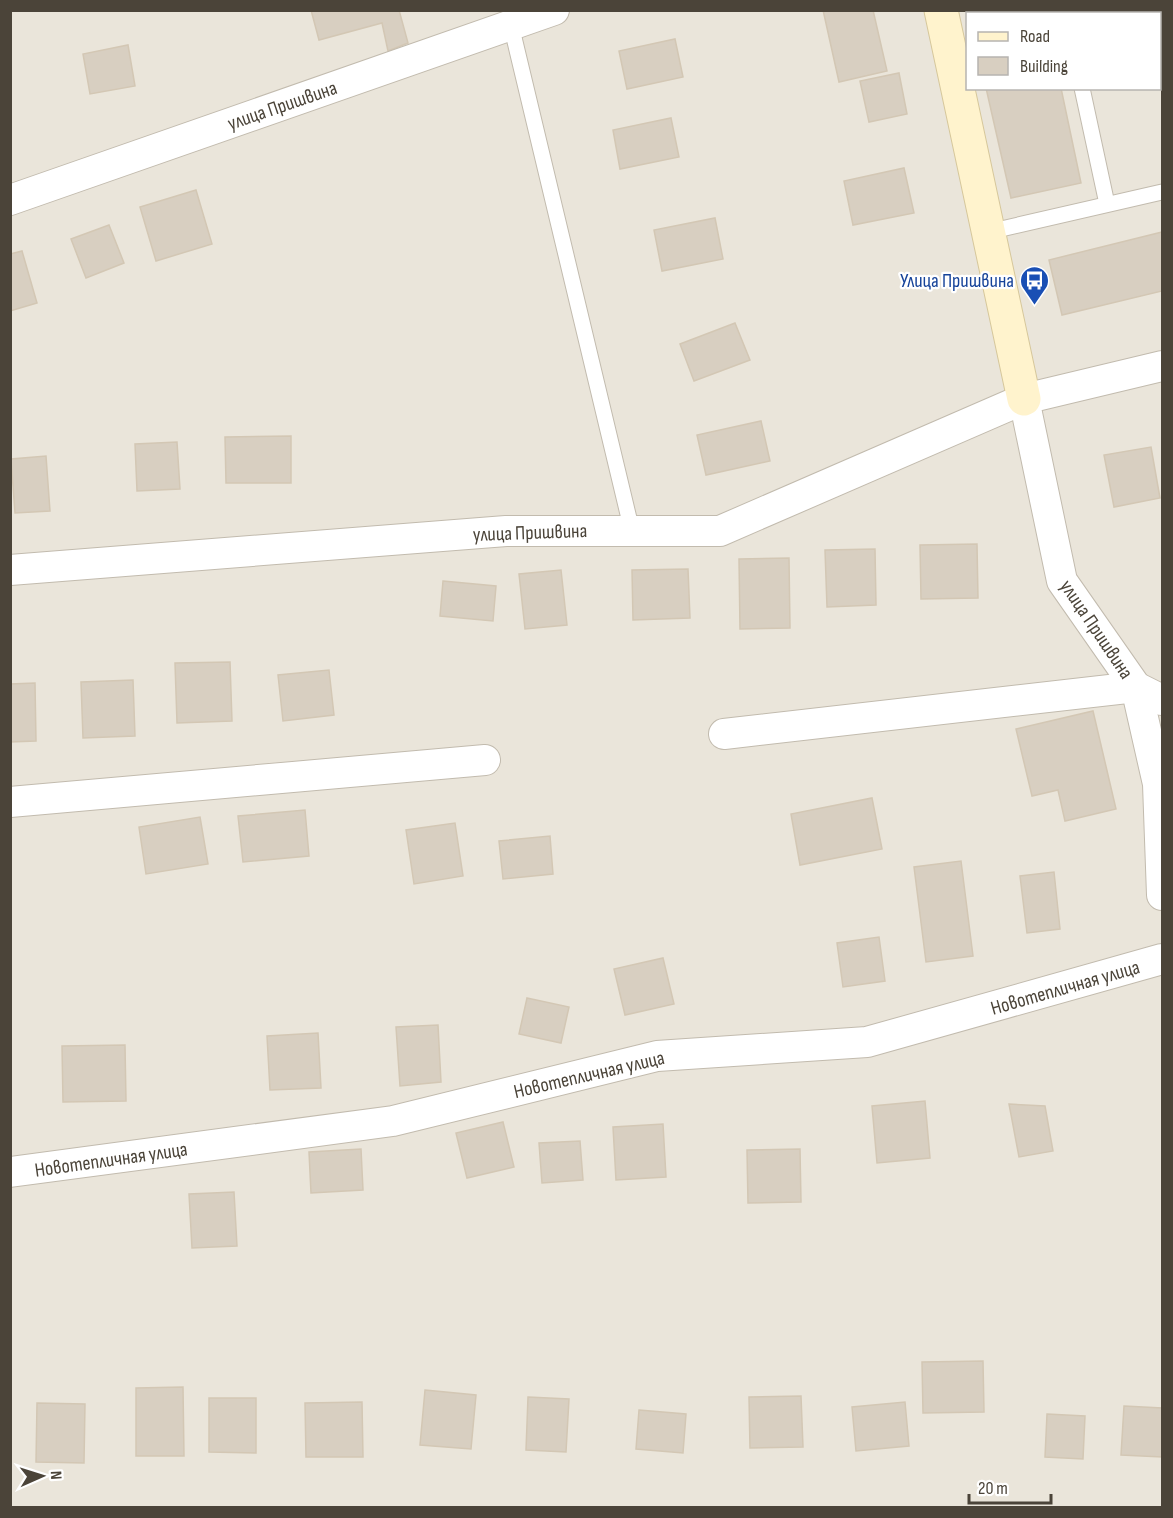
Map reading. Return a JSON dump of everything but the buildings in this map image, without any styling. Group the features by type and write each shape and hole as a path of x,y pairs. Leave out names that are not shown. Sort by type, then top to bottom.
{"street":[{"name":"улица Пришвина","path":"10,200 554,10"},
{"name":"улица Пришвина","path":"941,10 1062,581 1136,687 1158,784 1162,895"},
{"path":"1024,399 1162,366"},
{"name":"улица Пришвина","path":"10,570 506,531 720,531 1024,399"},
{"path":"724,734 1136,687 1162,700"},
{"path":"10,802 485,760"},
{"name":"Новотепличная улица","path":"10,1172 393,1120 657,1056 867,1042 1162,959"}],"lane":[{"path":"511,25 632,531"},
{"path":"1082,90 1107,204"},
{"path":"988,232 1162,192"}],"shaded area":[{"path":"11,11 1162,11 1162,1507 11,1507"}],"place":[{"name":"Улица Пришвина","path":"1035,306"}]}
